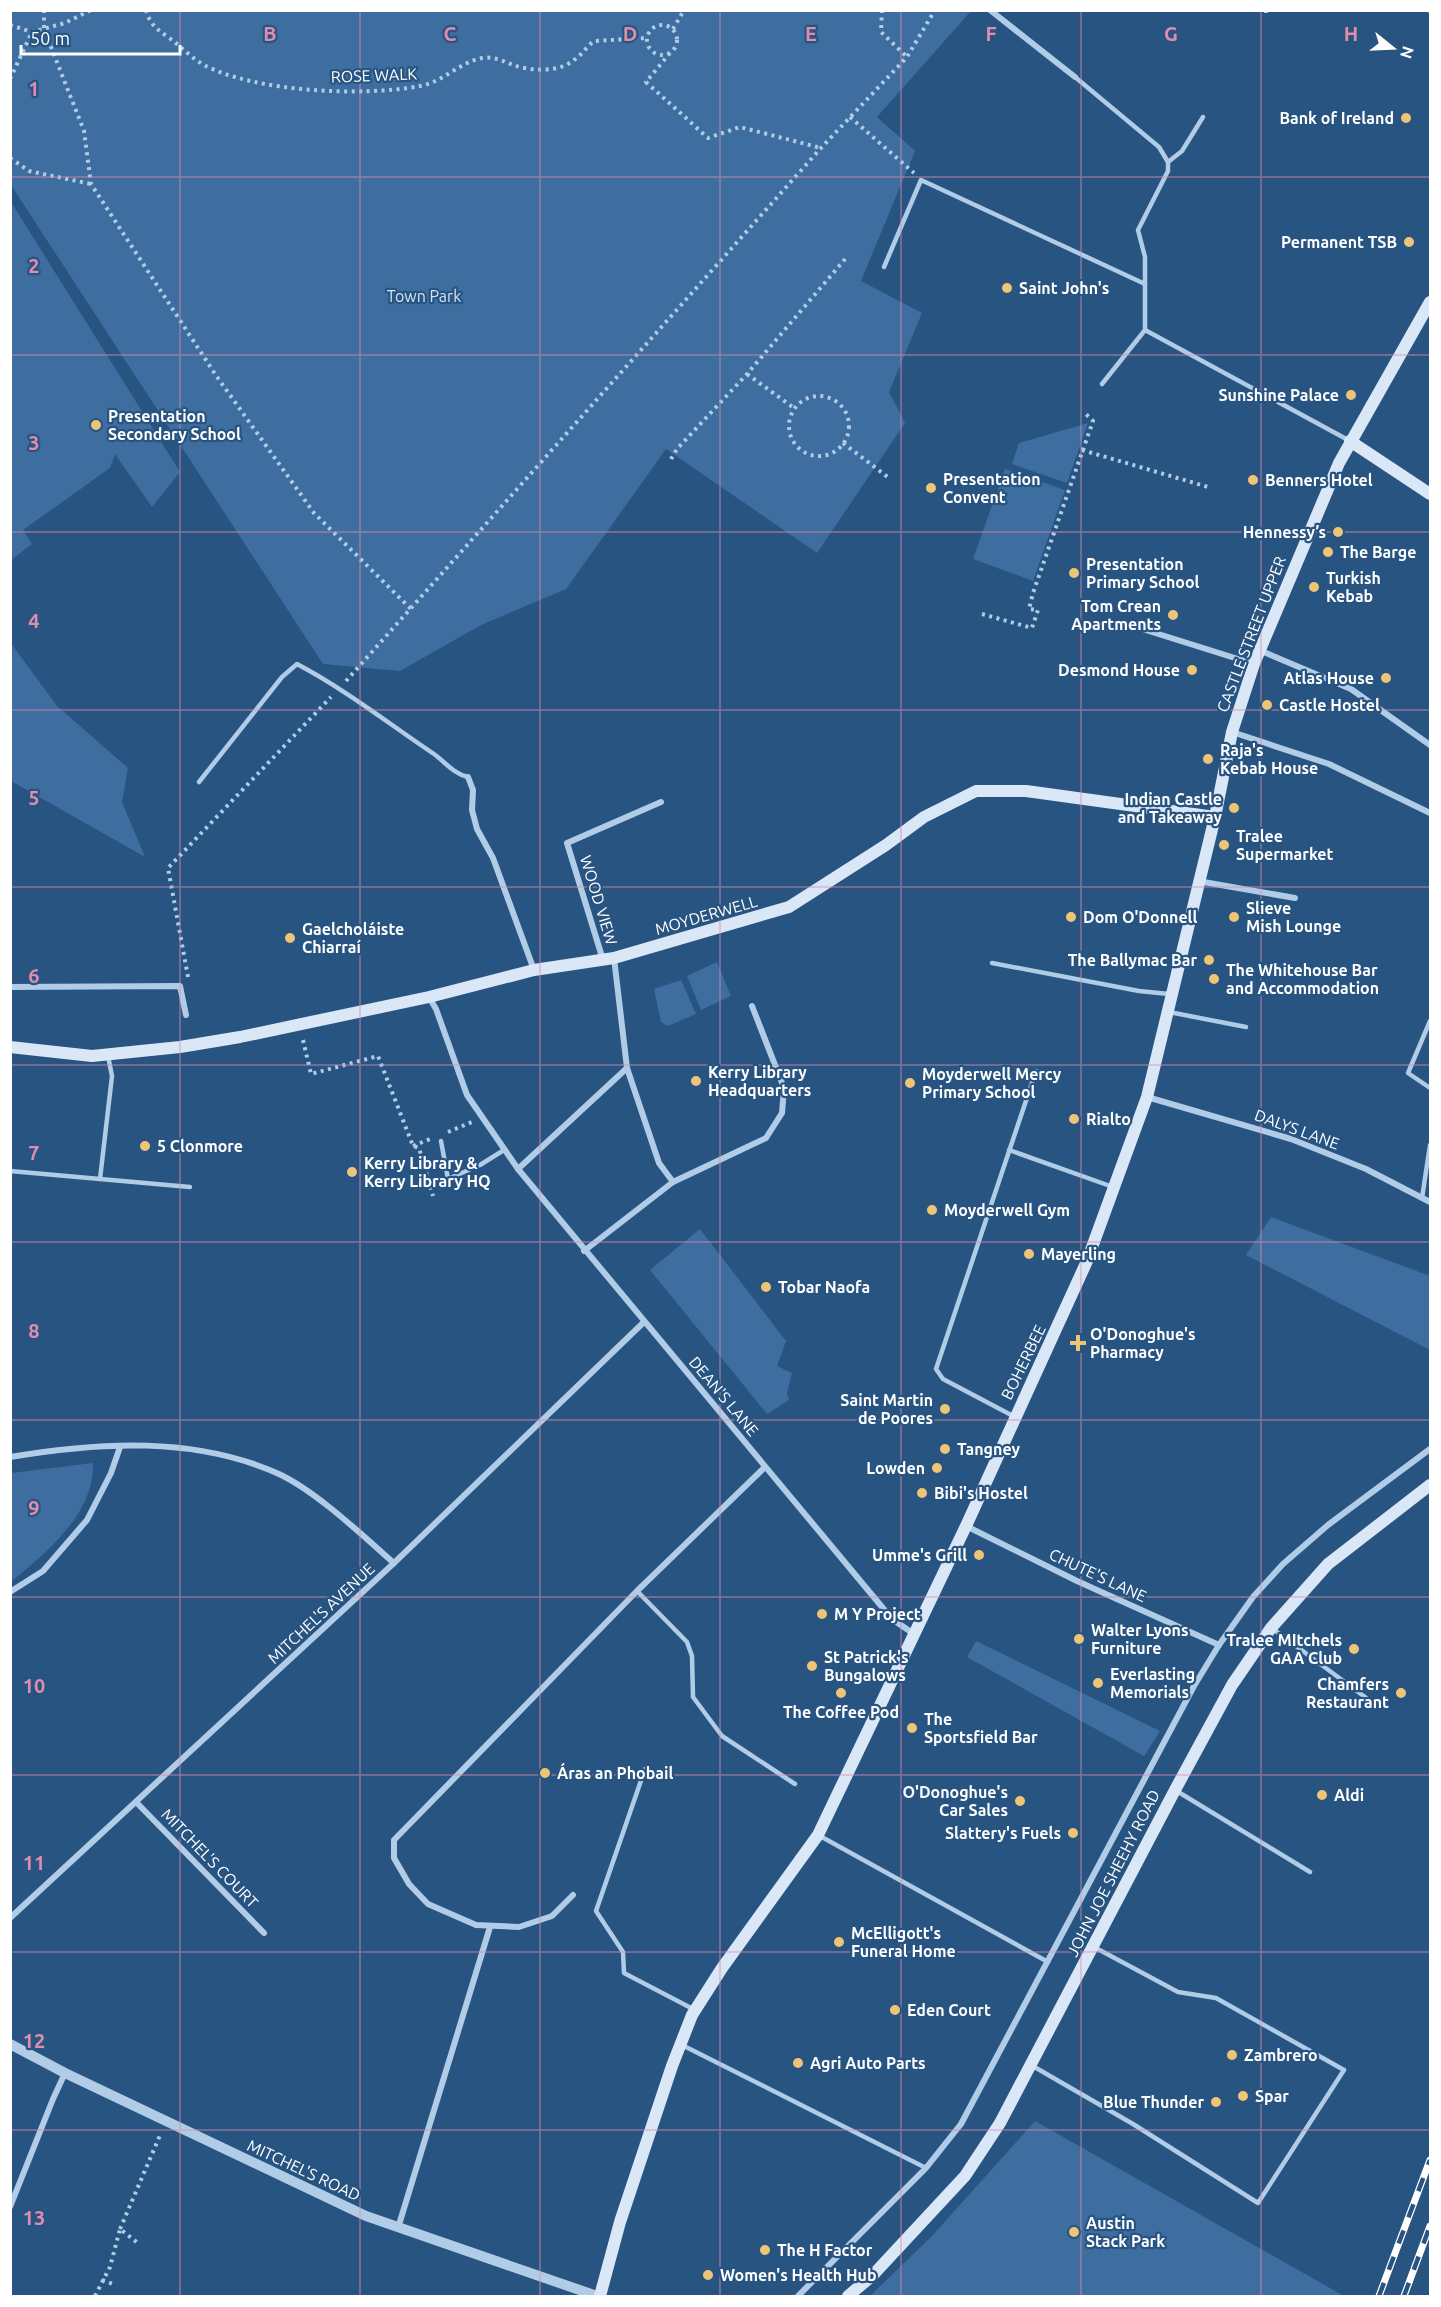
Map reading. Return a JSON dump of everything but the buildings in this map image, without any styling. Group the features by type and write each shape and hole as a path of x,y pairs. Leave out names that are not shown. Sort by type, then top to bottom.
{"main road":[{"name":"CASTLE STREET UPPER","path":"1197,881 1215,817 1232,732 1259,650 1301,547 1350,441 1431,302"},
{"path":"1350,441 1431,494"},
{"name":"MOYDERWELL","path":"10,1047 92,1056 180,1047 299,1025 429,997 534,970 608,959 789,907 886,845 924,817 976,791 1026,791 1215,817"},
{"name":"BOHERBEE","path":"598,2296 620,2222 680,2044 695,2010 722,1968 818,1835 1062,1320 1116,1188 1147,1097 1197,881"},
{"name":"JOHN JOE SHEEHY ROAD","path":"848,2296 872,2276 965,2176 1000,2123 1232,1685 1271,1628 1328,1564 1431,1485"}],"street":[{"path":"990,10 1075,77"},
{"path":"1133,626 1254,664"},
{"path":"1259,650 1351,688 1431,745"},
{"path":"1232,732 1329,764 1431,813"},
{"path":"468,777 473,789 472,810 477,830 493,858 534,970"},
{"name":"WOOD VIEW","path":"608,959 567,843 661,802"},
{"path":"1197,881 1295,898"},
{"path":"608,959 627,1068 659,1163 673,1182"},
{"path":"10,987 180,986 186,1015"},
{"name":"DEAN'S LANE","path":"429,997 436,1009 467,1095 518,1169 892,1619 914,1634"},
{"path":"585,1251 673,1182 766,1138 782,1113 784,1088 752,1006"},
{"path":"518,1169 627,1068"},
{"name":"DALYS LANE","path":"1147,1097 1291,1139 1366,1169 1431,1202"},
{"name":"MITCHEL'S AVENUE","path":"10,1918 394,1563 644,1322"},
{"path":"10,1457 74,1447 155,1446 224,1454 281,1475 358,1530 394,1563"},
{"path":"10,1592 43,1571 87,1520 111,1473 120,1447"},
{"path":"798,2296 926,2168 961,2124 1188,1696 1219,1645 1253,1597 1283,1564 1328,1525 1431,1449"},
{"path":"573,1895 552,1916 519,1927 490,1928 467,1922 428,1904 409,1884 394,1858 394,1840 637,1591 765,1467"},
{"name":"CHUTE'S LANE","path":"966,1526 1077,1581 1219,1645"},
{"name":"MITCHEL'S COURT","path":"136,1802 264,1933"},
{"path":"397,2228 490,1928"},
{"name":"MITCHEL'S ROAD","path":"10,2044 65,2073 334,2202 397,2228 598,2296"},
{"path":"10,2207 65,2073"}],"lane":[{"path":"1075,77 1159,147 1168,162 1168,171 1138,230 1145,257 1145,330 1102,384"},
{"path":"1168,162 1182,151 1203,117"},
{"path":"884,267 921,180 1145,284"},
{"path":"1145,330 1350,441"},
{"path":"199,782 282,677 297,664 340,688 378,717 444,761 458,775 468,777"},
{"path":"992,963 1139,991 1171,994"},
{"path":"1167,1012 1246,1027"},
{"path":"1431,1021 1408,1073 1431,1088"},
{"path":"100,1179 112,1076 108,1054"},
{"path":"1015,1417 943,1379 936,1369 1036,1071"},
{"path":"441,1141 448,1179 480,1165 504,1150"},
{"path":"1422,1198 1431,1145"},
{"path":"1009,1150 1116,1188"},
{"path":"10,1171 190,1187"},
{"path":"637,1591 687,1642 692,1656 693,1697 722,1737 795,1784"},
{"path":"1271,1628 1369,1700"},
{"path":"645,1769 596,1911 623,1952 624,1973 695,2010"},
{"path":"1175,1790 1310,1872"},
{"path":"818,1835 1048,1962"},
{"path":"1031,2065 1133,2124 1258,2203 1344,2070 1216,1998 1178,1992 1094,1947"},
{"path":"680,2044 926,2168"}],"path":[{"path":"44,10 44,29 84,131 91,184 215,374 314,513 411,609"},
{"path":"10,25 32,32 65,23 91,10"},
{"name":"ROSE WALK","path":"146,10 149,21 157,31 205,65 231,76 271,85 299,88 355,90 417,87 430,84 471,61 490,57 524,69 543,70 574,60 594,42 647,38 654,27 663,24 673,29"},
{"path":"684,10 673,29 677,41 646,82 708,138 740,128 820,148"},
{"path":"882,10 881,32 907,57"},
{"path":"187,981 168,868 340,688 820,148 907,57 935,10"},
{"path":"10,79 32,32"},
{"path":"647,38 648,45 654,53 670,53"},
{"path":"850,117 921,180"},
{"path":"10,158 29,171 91,184"},
{"path":"671,459 677,449 747,374 846,258"},
{"path":"747,374 794,408"},
{"path":"818,395 836,401 847,416 848,435 837,450 819,456 801,450 790,435 790,417 794,408 801,401 818,395"},
{"path":"982,614 1032,628 1038,610 1029,609 1033,593 1093,421 1084,412"},
{"path":"843,443 890,478"},
{"path":"1082,450 1208,487"},
{"path":"299,1025 311,1074 378,1056 413,1146 419,1148 433,1196"},
{"path":"95,2296 110,2266 120,2229 166,2121"},
{"path":"120,2229 140,2244"},
{"path":"102,2280 116,2285"}],"green space":[{"name":"Town Park","path":"11,10 971,11 877,117 915,151 861,281 922,313 889,392 905,423 817,553 666,449 566,589 481,625 400,671 323,664 11,185"},
{"path":"11,202 180,472 152,507 115,454 110,468 23,530 32,544 11,560"},
{"path":"1088,423 1067,483 1012,464 1019,443"},
{"path":"1005,469 1065,490 1033,581 973,559"},
{"path":"10,642 57,706 128,768 122,802 145,857 11,781"},
{"path":"717,962 731,996 701,1010 687,976"},
{"path":"681,980 696,1014 668,1026 661,1022 654,989"},
{"path":"1271,1217 1430,1276 1430,1350 1246,1255"},
{"path":"700,1229 786,1341 777,1366 792,1373 787,1393 789,1400 767,1414 650,1270"},
{"path":"93,1463 86,1499 77,1515 53,1545 11,1582 11,1473"},
{"path":"976,1641 1160,1731 1144,1756 967,1657"},
{"name":"Austin Stack Park","path":"1035,2121 1344,2296 870,2296 932,2236"}],"railway":[{"path":"1379,2296 1430,2160"},
{"path":"1404,2296 1430,2226"}],"place":[{"name":"Bank of Ireland","path":"1406,118"},
{"name":"Permanent TSB","path":"1409,242"},
{"name":"Saint John's","path":"1007,288"},
{"name":"Sunshine Palace","path":"1351,395"},
{"name":"Presentation Secondary School","path":"96,425"},
{"name":"Benners Hotel","path":"1253,480"},
{"name":"Presentation Convent","path":"931,488"},
{"name":"Hennessy’s","path":"1338,532"},
{"name":"The Barge","path":"1328,552"},
{"name":"Presentation Primary School","path":"1074,573"},
{"name":"Turkish Kebab","path":"1314,587"},
{"name":"Tom Crean Apartments","path":"1173,615"},
{"name":"Desmond House","path":"1192,670"},
{"name":"Atlas House","path":"1386,678"},
{"name":"Castle Hostel","path":"1267,705"},
{"name":"Raja's Kebab House","path":"1208,759"},
{"name":"Indian Castle and Takeaway","path":"1234,808"},
{"name":"Tralee Supermarket","path":"1224,845"},
{"name":"Dom O'Donnell","path":"1071,917"},
{"name":"Slieve Mish Lounge","path":"1234,917"},
{"name":"Gaelcholáiste Chiarraí","path":"290,938"},
{"name":"The Ballymac Bar","path":"1209,960"},
{"name":"The Whitehouse Bar and Accommodation","path":"1214,979"},
{"name":"Kerry Library Headquarters","path":"696,1081"},
{"name":"Moyderwell Mercy Primary School","path":"910,1083"},
{"name":"Rialto","path":"1074,1119"},
{"name":"5 Clonmore","path":"145,1146"},
{"name":"Kerry Library & Kerry Library HQ","path":"352,1172"},
{"name":"Moyderwell Gym","path":"932,1210"},
{"name":"Mayerling","path":"1029,1254"},
{"name":"Tobar Naofa","path":"766,1287"},
{"name":"O'Donoghue's Pharmacy","path":"1078,1343"},
{"name":"Saint Martin de Poores","path":"945,1409"},
{"name":"Tangney","path":"945,1449"},
{"name":"Lowden","path":"937,1468"},
{"name":"Bibi's Hostel","path":"922,1493"},
{"name":"Umme's Grill","path":"979,1555"},
{"name":"M Y Project","path":"822,1614"},
{"name":"Walter Lyons Furniture","path":"1079,1639"},
{"name":"Tralee MItchels GAA Club","path":"1354,1649"},
{"name":"St Patrick's Bungalows","path":"812,1666"},
{"name":"Everlasting Memorials","path":"1098,1683"},
{"name":"The Coffee Pod","path":"841,1693"},
{"name":"Chamfers Restaurant","path":"1401,1693"},
{"name":"The Sportsfield Bar","path":"912,1728"},
{"name":"Áras an Phobail","path":"545,1773"},
{"name":"Aldi","path":"1322,1795"},
{"name":"O'Donoghue's Car Sales","path":"1020,1801"},
{"name":"Slattery's Fuels","path":"1073,1833"},
{"name":"McElligott's Funeral Home","path":"839,1942"},
{"name":"Eden Court","path":"895,2010"},
{"name":"Zambrero","path":"1232,2055"},
{"name":"Agri Auto Parts","path":"798,2063"},
{"name":"Spar","path":"1243,2096"},
{"name":"Blue Thunder","path":"1216,2102"},
{"name":"Austin Stack Park","path":"1074,2232"},
{"name":"The H Factor","path":"765,2250"},
{"name":"Women's Health Hub","path":"708,2275"}]}
